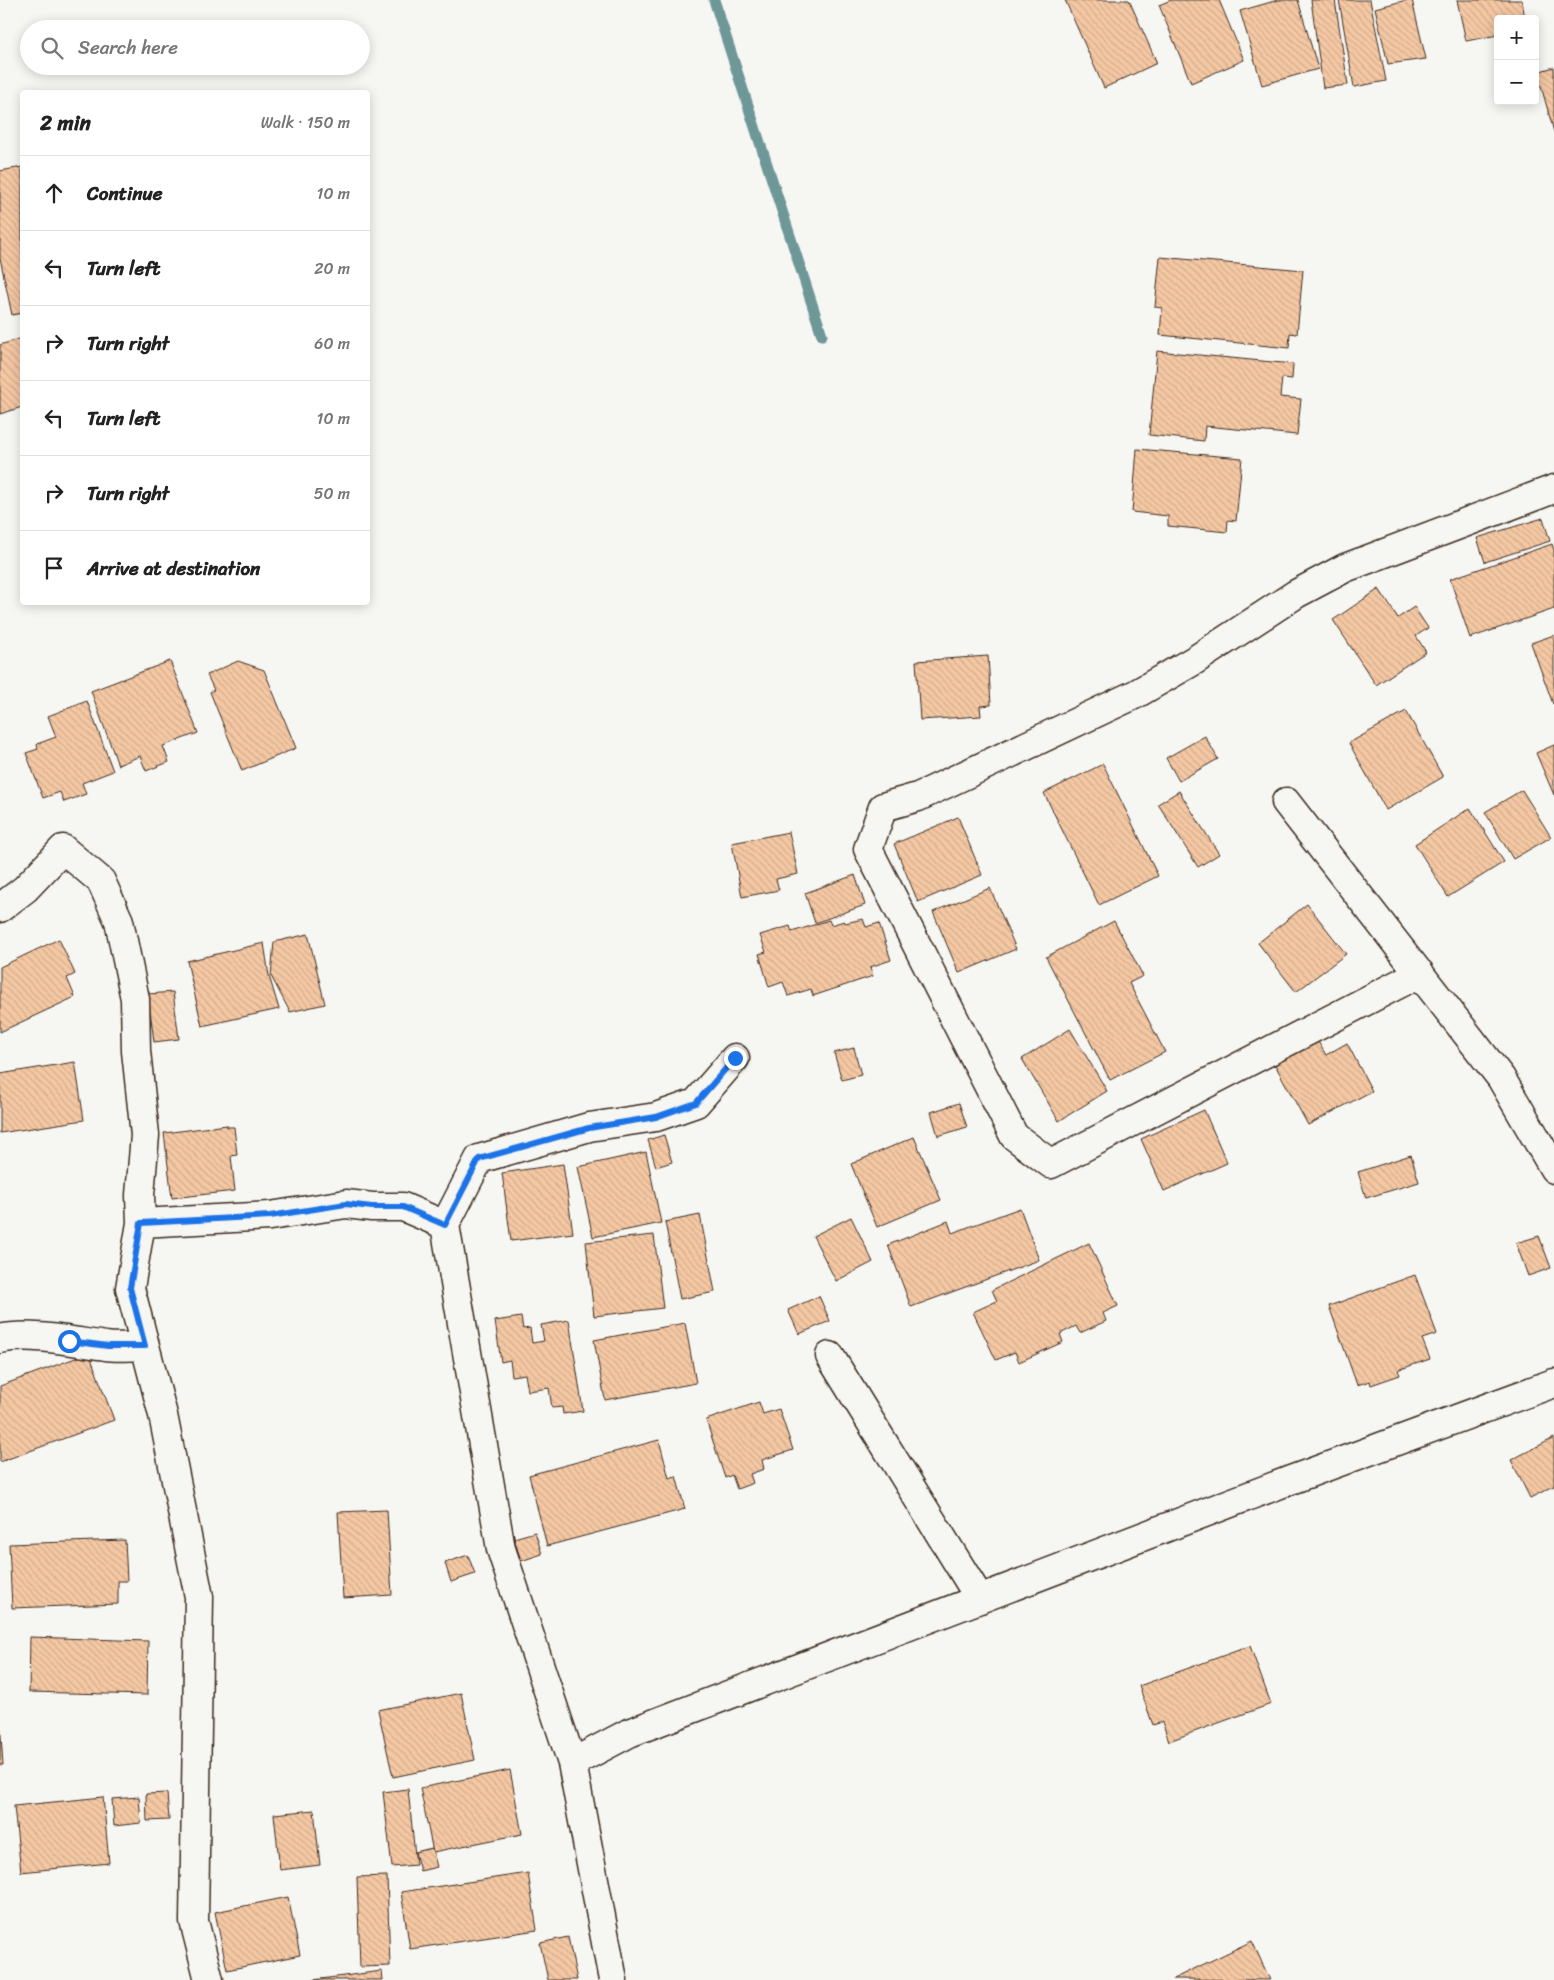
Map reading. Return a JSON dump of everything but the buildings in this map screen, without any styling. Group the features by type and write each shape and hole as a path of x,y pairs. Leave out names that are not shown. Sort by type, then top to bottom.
{"street":[{"path":"1420,973 1051,1164 1014,1136 868,848 883,807 918,797 1136,694 1195,660 1296,594 1345,568 1554,489"},
{"path":"1286,802 1501,1078 1554,1169"},
{"path":"0,908 25,889 63,849 102,882 119,921 135,999 136,1051 145,1135 140,1195 141,1223 130,1288 163,1415 199,1597 194,1921 208,1980"},
{"path":"613,1980 572,1763 501,1549 445,1225 479,1159 589,1128 656,1117 696,1103 735,1058"},
{"path":"141,1223 270,1216 346,1204 372,1207 403,1207 445,1225"},
{"path":"0,1339 11,1336 108,1346 145,1346"},
{"path":"830,1356 980,1600"},
{"path":"572,1763 630,1733 1288,1481 1554,1383"}],"waterway":[{"path":"714,0 822,335"}],"route":[{"path":"69,1341 108,1346 145,1346 130,1288 141,1223 270,1216 346,1204 372,1207 403,1207 445,1225 479,1159 589,1128 656,1117 696,1103 735,1058"}]}
